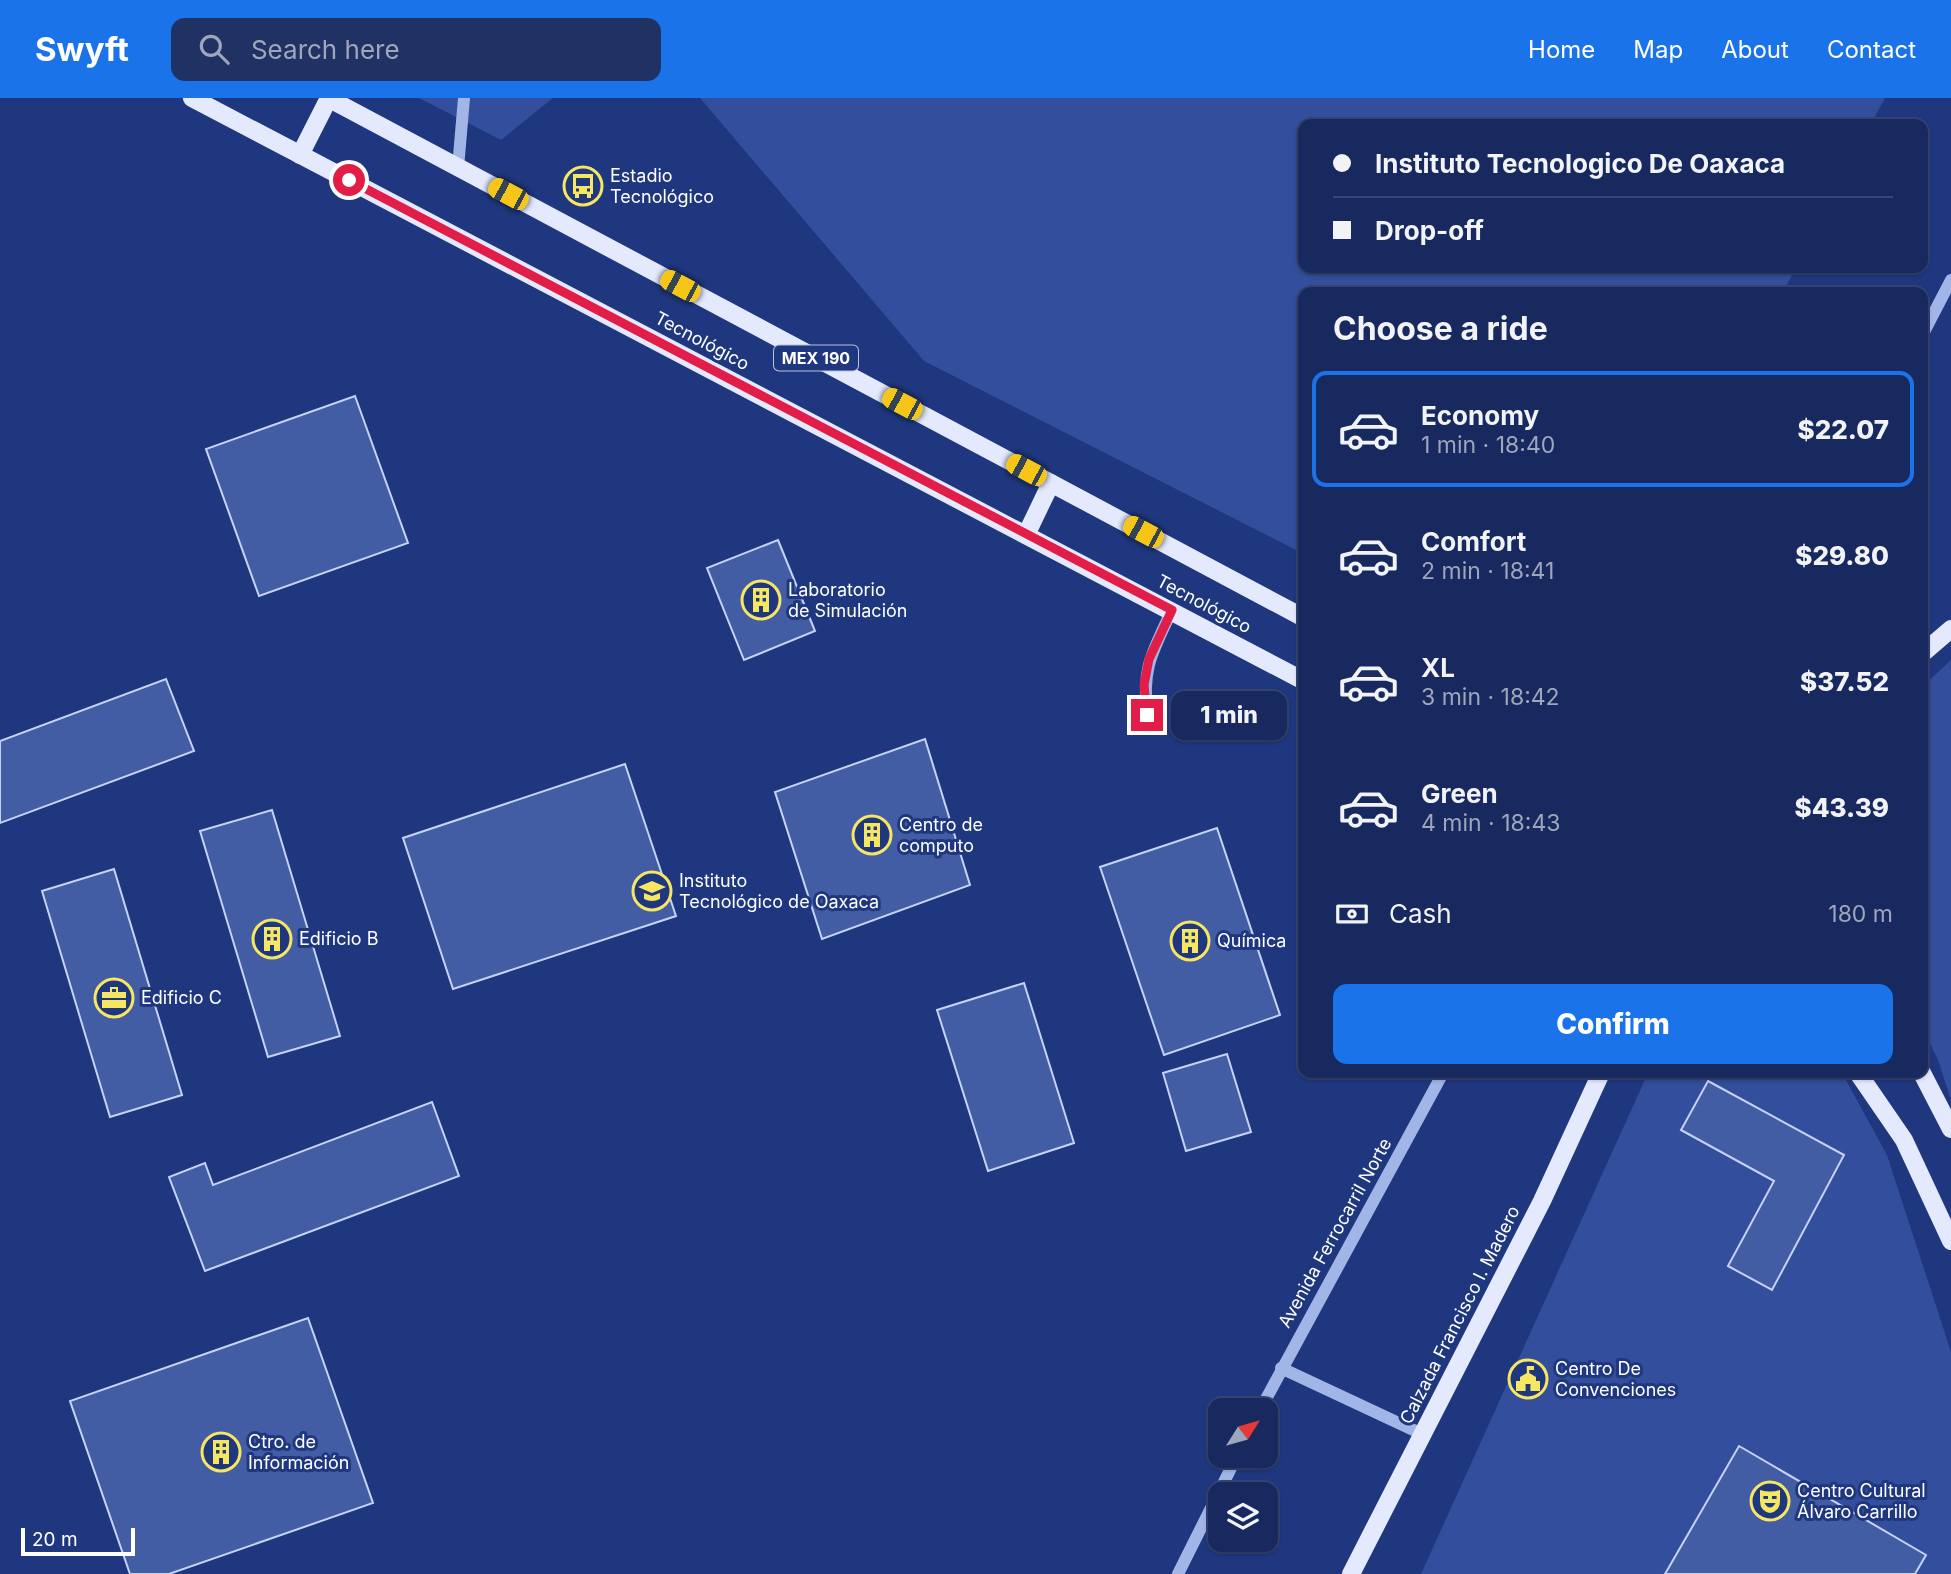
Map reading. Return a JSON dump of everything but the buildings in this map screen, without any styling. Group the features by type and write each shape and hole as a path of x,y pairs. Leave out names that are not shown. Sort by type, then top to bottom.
{"main road":[{"name":"Tecnológico","path":"192,98 1298,678"},
{"name":"Tecnológico","path":"328,98 1298,615"},
{"path":"300,155 328,98"},
{"path":"1026,535 1051,483"},
{"path":"1928,649 1951,629"},
{"name":"Calzada Francisco I. Madero","path":"1351,1574 1542,1201 1599,1078"},
{"path":"1861,1078 1904,1139 1951,1241"},
{"path":"1925,1078 1951,1129"}],"street":[{"path":"458,168 461,99"},
{"path":"1928,324 1951,280"},
{"path":"1147,715 1144,685 1149,659 1172,610"},
{"name":"Avenida Ferrocarril Norte","path":"1266,1398 1440,1078"},
{"path":"1281,1368 1422,1434"},
{"path":"1178,1574 1231,1468"}],"shaded area":[{"path":"419,98 553,98 501,140"},
{"path":"700,98 1885,98 1874,119 1298,119 1298,273 1793,273 1786,287 1298,287 1298,551 924,361"},
{"path":"1951,660 1951,1100 1928,1039 1928,681"},
{"path":"1646,1078 1845,1078 1887,1155 1951,1352 1951,1574 1421,1574"}],"place":[{"name":"Estadio Tecnológico","path":"583,186"},
{"name":"Laboratorio de Simulación","path":"761,600"},
{"name":"Centro de computo","path":"872,835"},
{"name":"Instituto Tecnológico de Oaxaca","path":"652,891"},
{"name":"Edificio B","path":"272,939"},
{"name":"Química","path":"1190,941"},
{"name":"Edificio C","path":"114,998"},
{"name":"Centro De Convenciones","path":"1528,1379"},
{"name":"Ctro. de Información","path":"221,1452"},
{"name":"Centro Cultural Álvaro Carrillo","path":"1770,1501"}],"route":[{"path":"349,180 1172,610 1149,659 1144,685 1147,715"}]}
